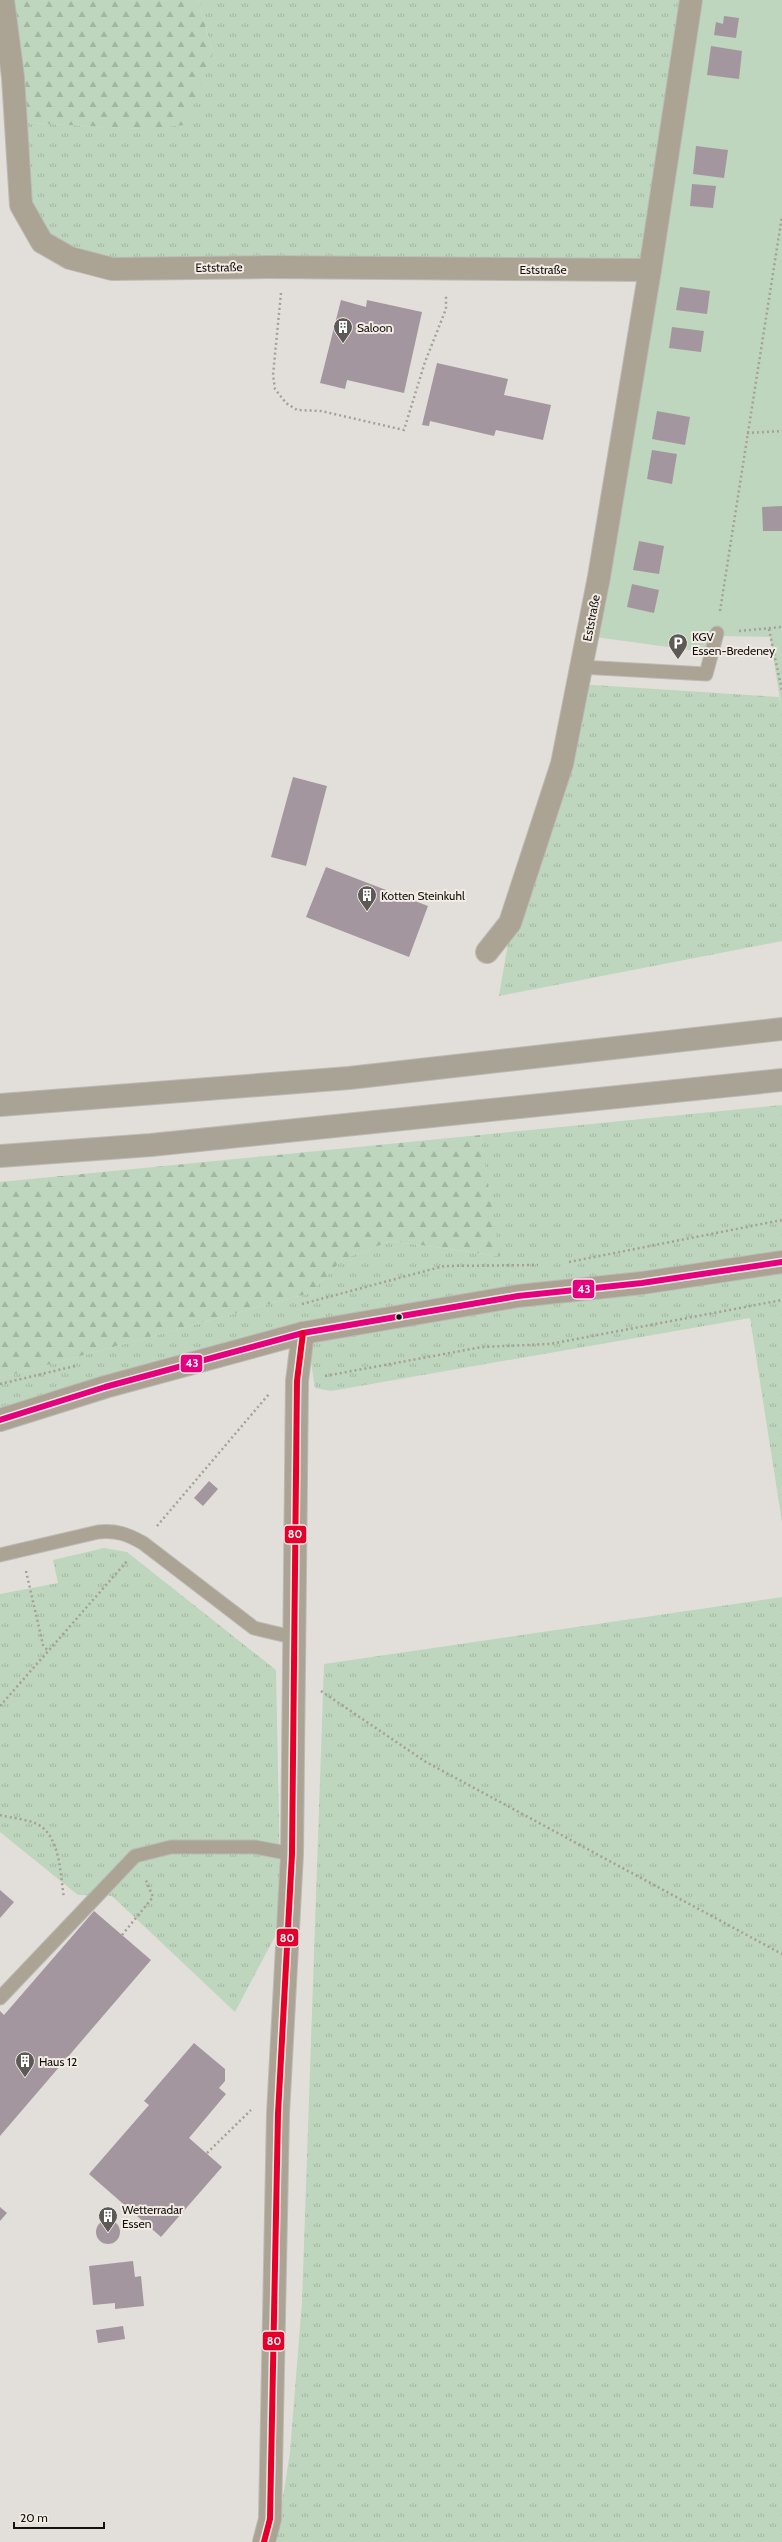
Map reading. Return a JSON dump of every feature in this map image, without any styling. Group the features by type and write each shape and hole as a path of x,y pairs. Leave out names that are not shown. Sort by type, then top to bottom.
{"highway":[{"path":"0,1105 349,1078 782,1029"},
{"path":"0,1156 151,1145 782,1080"}],"main road":[{"path":"0,1420 105,1387 303,1333 518,1296 642,1283 782,1262"}],"street":[{"name":"Eststraße","path":"3,0 13,77 21,205 42,242 70,258 112,269 284,267 650,270"},
{"name":"Eststraße","path":"487,952 510,923 562,764 599,577 650,270 691,0"},
{"path":"264,2542 270,2511 278,2114 292,1854 294,1672 296,1638 297,1382 303,1333"}],"lane":[{"path":"581,668 706,674 717,633"},
{"path":"0,1555 111,1530 126,1534 143,1543 254,1628 296,1638"},
{"path":"0,1998 135,1856 171,1846 255,1848 292,1854"}],"path":[{"path":"782,216 726,564 717,633 782,627"},
{"path":"778,241 782,240"},
{"path":"284,267 273,375 275,389 286,402 297,410 321,411 404,430 425,362 446,309 446,268"},
{"path":"747,433 782,431"},
{"path":"770,628 782,691"},
{"path":"561,1263 782,1220"},
{"path":"299,1305 444,1266 546,1265"},
{"path":"297,1382 482,1347 550,1344 782,1300"},
{"path":"0,1706 269,1396 270,1389"},
{"path":"23,1550 43,1645 48,1651"},
{"path":"294,1672 426,1762 782,1954"},
{"path":"0,1815 36,1823 54,1844 66,1909 63,1931"},
{"path":"122,1935 153,1897 135,1856"},
{"path":"207,2154 251,2110 278,2114"}],"green space":[{"path":"3,0 198,0 213,53 185,125 143,129 16,122"},
{"path":"198,0 690,0 649,269 70,258 22,205 16,122 143,129 213,53"},
{"path":"692,0 782,0 782,712 770,637 723,636 712,653 588,636"},
{"path":"578,684 779,697 782,712 782,941 499,996 511,925"},
{"path":"782,1105 782,1522 750,1318 331,1391 315,1388 306,1330 0,1414 0,1378 310,1293 343,1259 391,1241 499,1256 480,1135"},
{"path":"480,1135 500,1256 391,1241 343,1259 310,1293 0,1378 0,1182"},
{"path":"104,1548 127,1552 276,1670 281,1925 235,2012 112,1896 78,1895 0,1832 0,1594 58,1583 53,1560"},
{"path":"782,1597 782,2542 276,2542 290,2452 302,2302 324,1664"}],"building":[{"path":"724,16 739,18 736,38 714,35 716,22 723,24"},
{"path":"711,46 742,51 739,79 707,75"},
{"path":"696,146 728,150 724,178 693,174"},
{"path":"692,184 716,186 713,208 690,206"},
{"path":"680,287 710,291 707,314 676,310"},
{"path":"341,300 366,307 367,300 422,312 404,393 347,380 345,389 320,383"},
{"path":"672,327 704,331 701,352 669,348"},
{"path":"437,363 508,379 504,395 551,405 543,440 496,430 494,436 430,421 429,426 422,425"},
{"path":"657,411 690,417 685,445 652,439"},
{"path":"652,450 677,454 672,484 647,479"},
{"path":"782,506 782,531 763,531 762,507"},
{"path":"639,541 664,546 659,574 633,570"},
{"path":"632,584 659,590 654,613 627,607"},
{"path":"293,777 327,786 306,866 271,857"},
{"name":"Kotten Steinkuhl","path":"326,867 428,906 409,957 306,917"},
{"path":"209,1481 218,1489 203,1506 194,1498"},
{"path":"0,1890 14,1902 0,1918"},
{"name":"Haus 12","path":"94,1911 151,1960 0,2136 0,2011 4,2015"},
{"path":"194,2043 225,2069 225,2081 219,2088 226,2094 189,2138 222,2167 161,2237 89,2174 149,2105 144,2101"},
{"path":"0,2207 7,2213 0,2221"},
{"name":"Wetterradar Essen","path":"108,2220 116,2224 120,2232 116,2240 108,2244 100,2240 96,2232 100,2224"},
{"path":"133,2261 135,2277 141,2276 144,2306 115,2309 115,2303 93,2305 89,2266"},
{"path":"123,2326 125,2339 98,2343 96,2330"}],"transit line":[{"name":"43","path":"0,1420 105,1387 303,1333 518,1296 642,1283 782,1262"},
{"name":"80","path":"264,2542 270,2519 278,2114 292,1854 297,1381 303,1333"}],"place":[{"name":"Saloon","path":"343,344"},
{"name":"KGV Essen-Bredeney","path":"678,660"},
{"name":"Kotten Steinkuhl","path":"367,912"},
{"name":"Haus 12","path":"25,2078"},
{"name":"Wetterradar Essen","path":"108,2233"}]}
